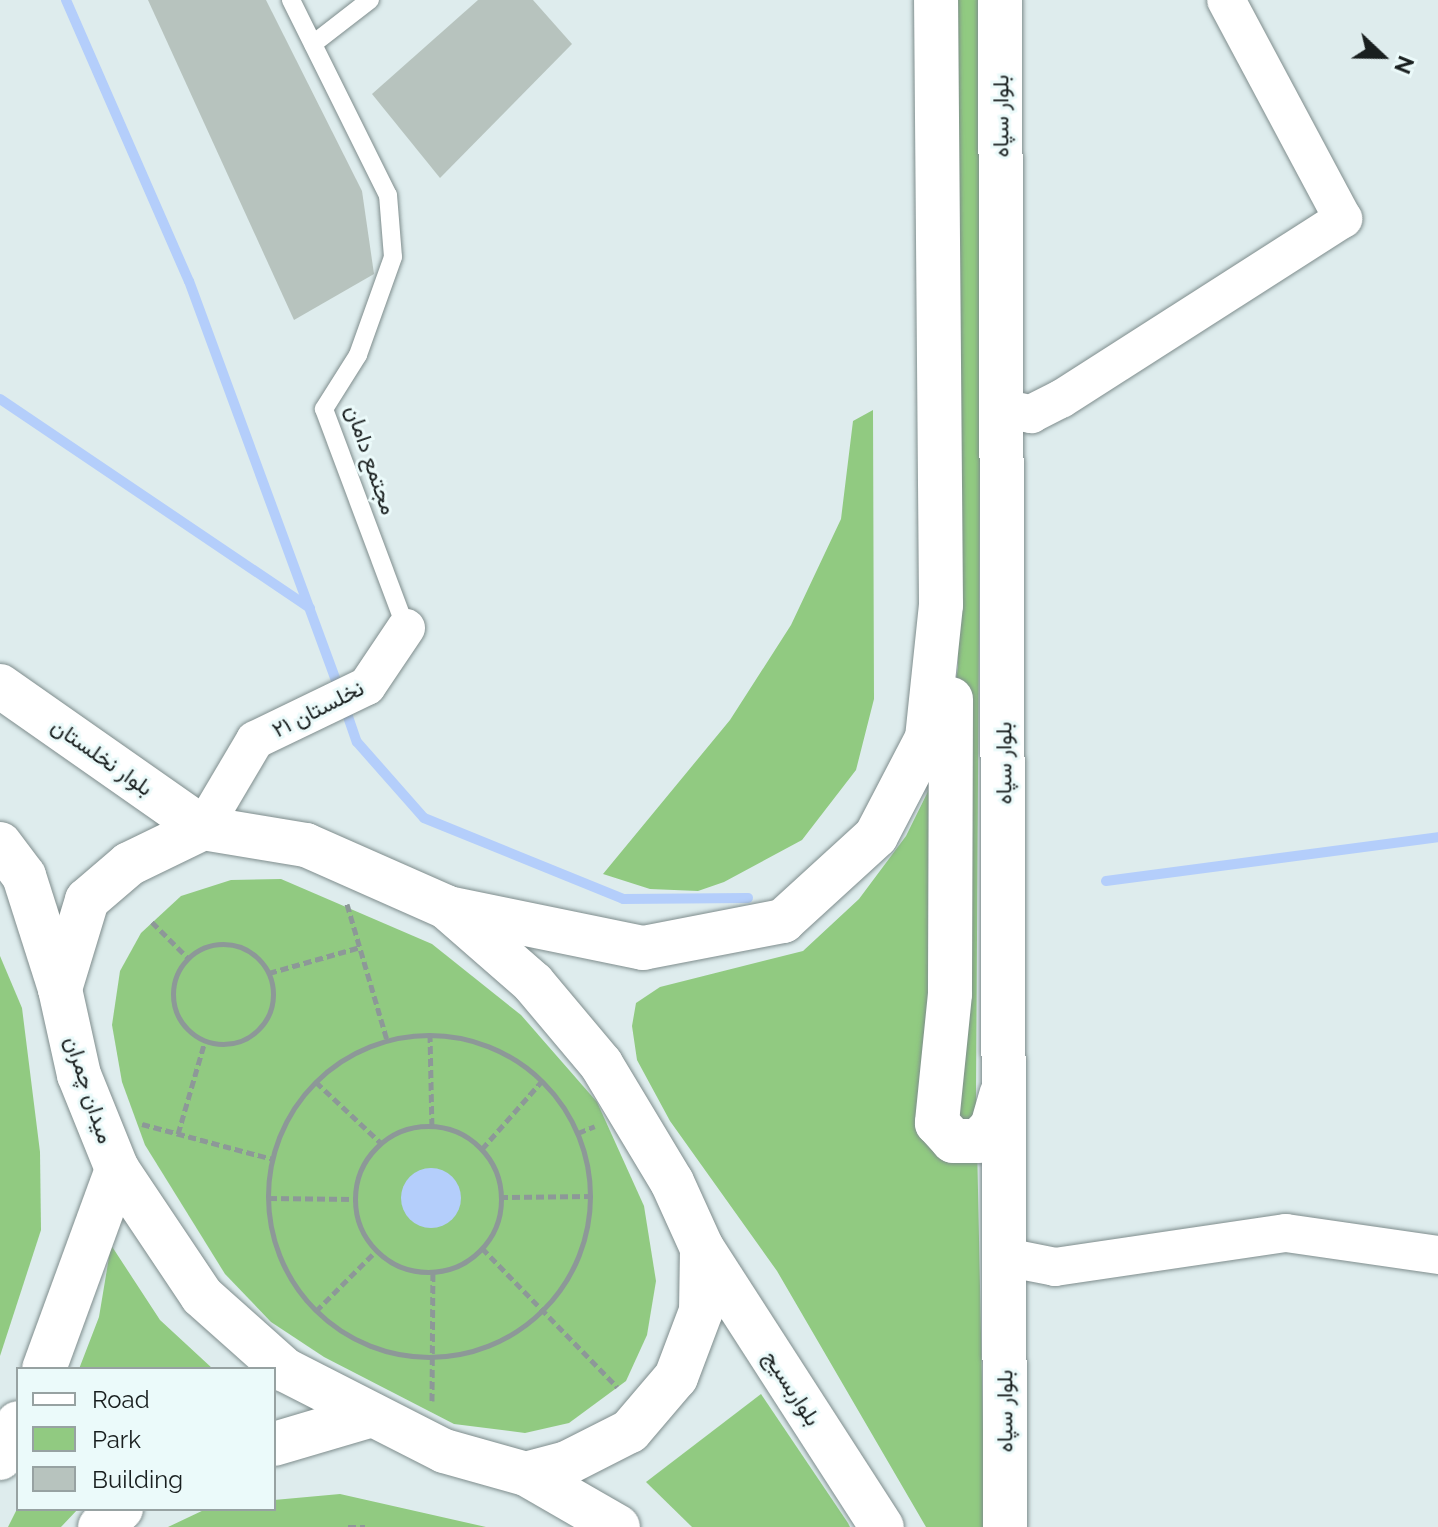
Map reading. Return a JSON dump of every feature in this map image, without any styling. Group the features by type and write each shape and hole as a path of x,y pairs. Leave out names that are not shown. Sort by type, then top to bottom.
{"main road":[{"path":"936,0 941,605 951,701 950,994 935,1117 942,1133 958,1143 983,1138 1006,1079"},
{"name":"بلوار سپاه","path":"1000,0 1006,1079 1005,1527"},
{"path":"203,828 306,845 446,907 643,948 783,921 876,836 927,738 941,605"},
{"name":"بلوار نخلستان","path":"0,686 203,828"},
{"name":"میدان چمران","path":"203,828 129,864 87,900 60,989 79,1075 117,1169 202,1296 285,1370 444,1451 526,1474 618,1527"},
{"path":"0,844 24,876 60,989"},
{"path":"446,907 533,983 601,1064 658,1156 702,1248 701,1311 676,1377 630,1431 567,1463 526,1474"},
{"path":"45,1367 117,1169"},
{"name":"بلواربسیج","path":"702,1248 882,1527"},
{"path":"276,1443 372,1415"},
{"path":"0,1458 16,1427"},
{"path":"100,1527 119,1511"}],"street":[{"path":"1002,408 1031,414 1061,399 1343,219 1226,0"},
{"name":"نخلستان ۲۱","path":"203,828 255,740 343,700 395,655 406,628"},
{"path":"1005,1257 1055,1267 1286,1233 1438,1255"}],"lane":[{"name":"مجتمع دامان","path":"291,0 388,195 393,257 358,355 324,409 406,628"},
{"path":"313,44 370,0"}],"path":[{"path":"347,903 387,1040"},
{"path":"152,922 188,958"},
{"path":"229,943 253,954 269,973 273,990 263,1023 237,1042 205,1041 174,1006 176,974 188,958 229,943"},
{"path":"269,973 360,947"},
{"path":"430,1034 432,1127"},
{"path":"430,1034 500,1050 542,1081 573,1120 590,1196 580,1253 539,1314 475,1352 434,1358 355,1340 316,1311 277,1250 269,1198 273,1159 282,1130 316,1082 387,1040 430,1034"},
{"path":"178,1134 205,1041"},
{"path":"482,1149 542,1081"},
{"path":"316,1082 381,1143"},
{"path":"137,1123 273,1159"},
{"path":"432,1127 464,1135 482,1149 500,1197 482,1248 460,1265 433,1271 399,1266 377,1250 355,1199 363,1169 381,1143 432,1127"},
{"path":"500,1197 590,1196"},
{"path":"269,1198 355,1199"},
{"path":"482,1248 539,1314 618,1388"},
{"path":"316,1311 377,1250"},
{"path":"431,1414 433,1271"},
{"path":"348,1527 365,1527"}],"green space":[{"path":"958,0 983,0 976,1094 985,1527 926,1527 777,1271 670,1121 637,1060 632,1026 636,1003 660,987 803,951 859,899 906,836 945,757 958,667"},
{"path":"873,410 874,699 856,770 802,840 724,882 698,891 650,889 603,874 730,720 791,625 841,519 853,421"},
{"path":"281,879 432,944 521,1015 597,1102 644,1206 656,1281 647,1335 626,1381 569,1423 525,1433 454,1424 324,1357 271,1322 225,1274 145,1145 122,1082 112,1025 120,971 141,933 181,896 231,880"},
{"path":"0,956 22,1008 40,1152 41,1230 0,1356"},
{"path":"111,1245 160,1320 211,1367 80,1367 99,1317"},
{"path":"761,1394 850,1527 692,1527 646,1482"},
{"path":"340,1494 486,1527 168,1527 202,1511 276,1511 276,1500"},
{"path":"16,1511 76,1511 61,1527 8,1527"}],"water":[{"path":"431,1168 443,1170 452,1177 459,1186 459,1210 452,1219 443,1226 431,1228 419,1226 410,1219 403,1210 401,1198 403,1186 410,1177 419,1170"}],"building":[{"path":"148,0 266,0 362,191 374,274 294,320"},
{"path":"478,0 533,0 572,44 440,178 372,94"}],"waterway":[{"path":"66,0 189,281 339,689"},
{"path":"0,399 310,608"},
{"path":"344,705 357,742 424,818 623,899 748,898"},
{"path":"1106,881 1438,837"}]}
